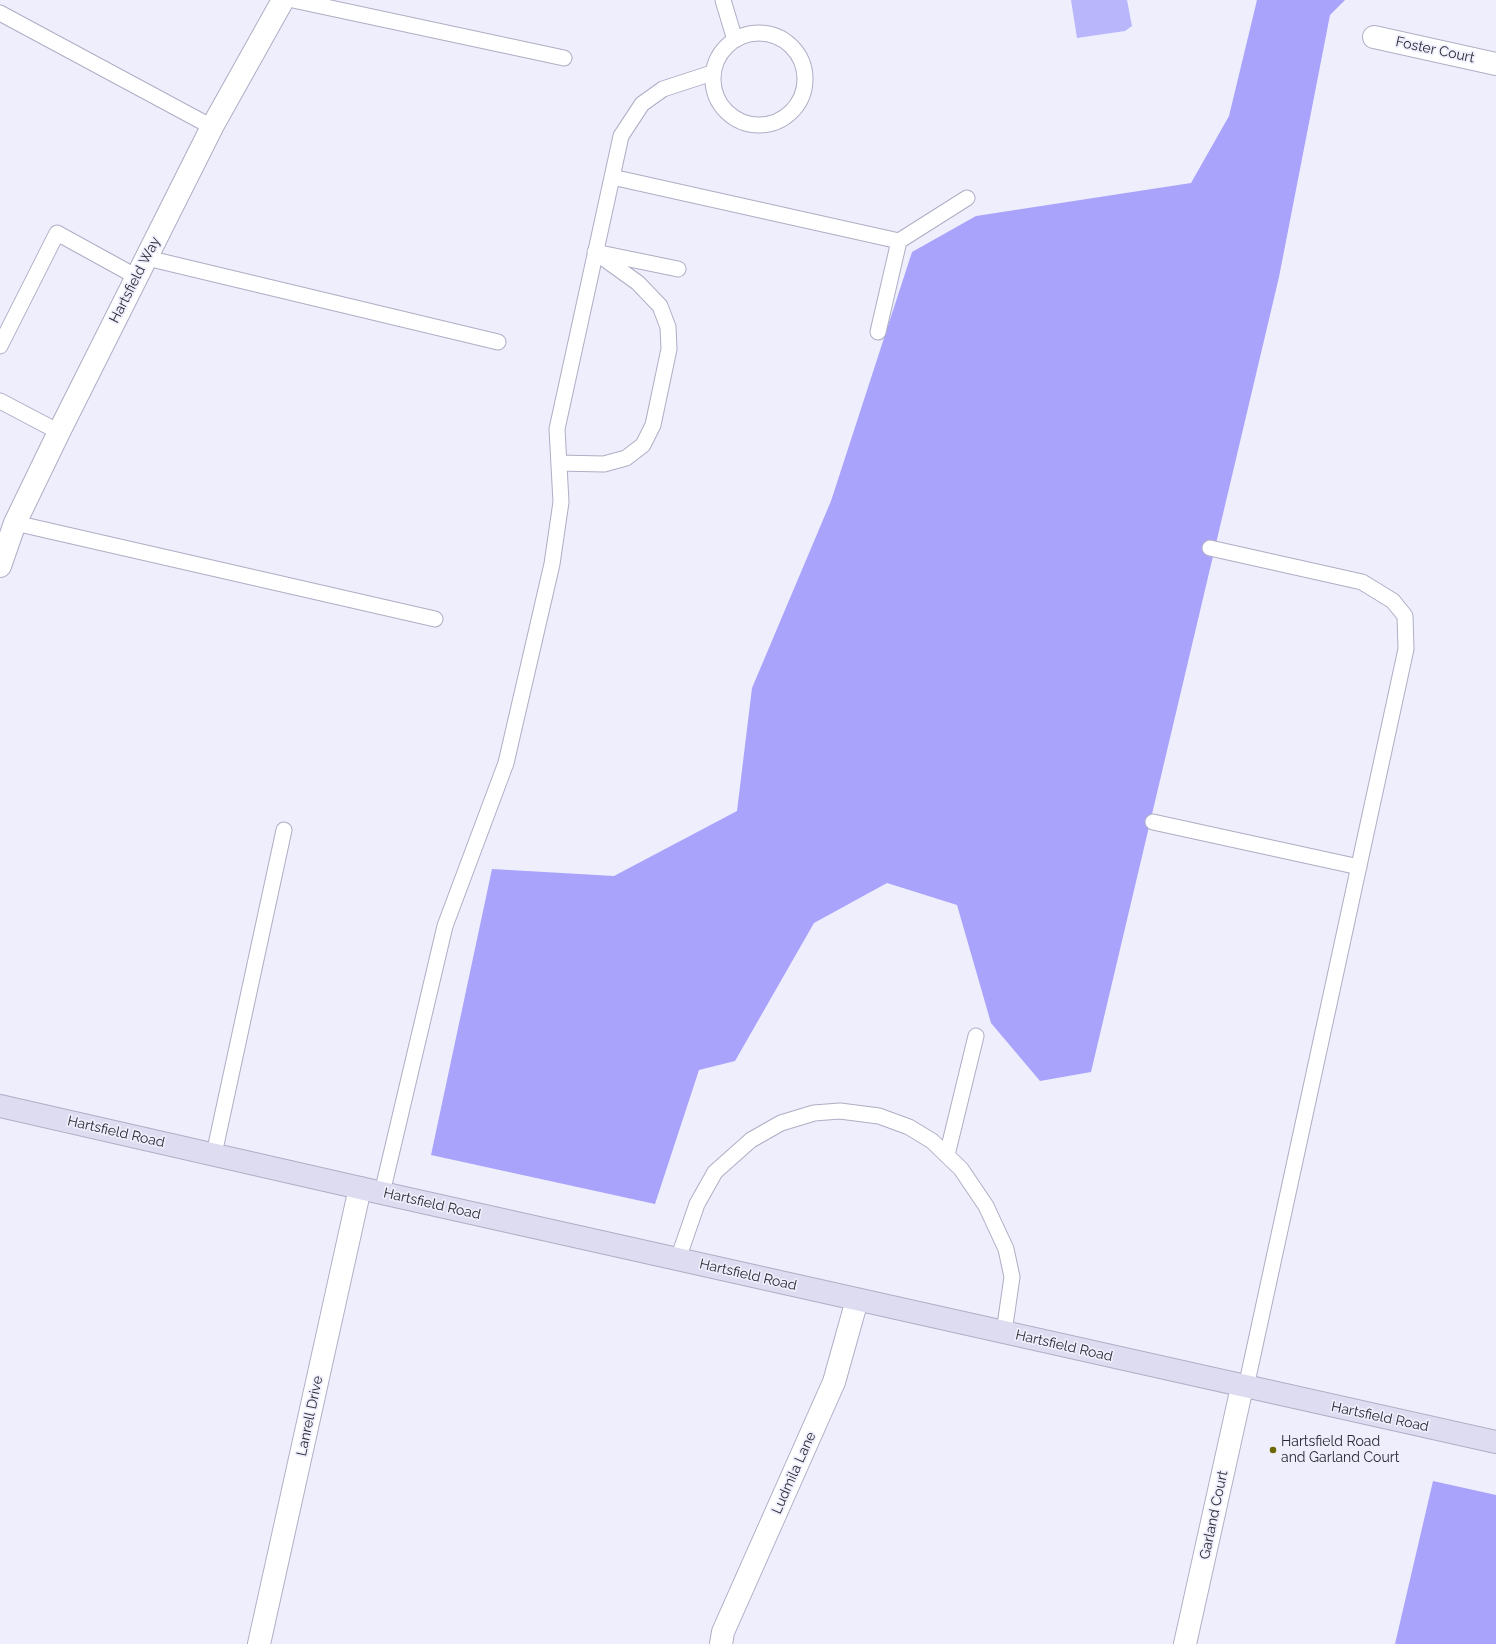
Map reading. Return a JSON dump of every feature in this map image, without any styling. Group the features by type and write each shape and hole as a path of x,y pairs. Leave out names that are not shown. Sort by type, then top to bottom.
{"street":[{"name":"Hartsfield Way","path":"0,566 15,523 59,432 212,127 283,0"},
{"name":"Foster Court","path":"1374,37 1496,64"},
{"name":"Hartsfield Road","path":"0,1106 1244,1387 1496,1442"},
{"name":"Lanrell Drive","path":"259,1644 360,1188"},
{"name":"Ludmila Lane","path":"721,1644 723,1632 834,1382 857,1300"},
{"name":"Garland Court","path":"1185,1644 1244,1387"}],"lane":[{"path":"293,0 564,58"},
{"path":"723,0 735,40"},
{"path":"0,13 212,127"},
{"path":"756,32 772,35 787,42 798,54 804,69 806,85 801,101 791,114 777,123 761,126 744,124 730,116 719,104 713,89 712,72 717,58 727,45 741,36 756,32"},
{"path":"382,1193 445,926 506,764 552,564 561,502 558,429 621,136 642,104 663,89 712,72"},
{"path":"612,177 899,240 967,198"},
{"path":"0,346 57,233 142,267 498,342"},
{"path":"878,332 899,240"},
{"path":"595,252 678,269"},
{"path":"559,463 604,464 626,458 643,445 653,425 670,349 668,327 660,306 638,283 595,252"},
{"path":"0,401 59,432"},
{"path":"15,523 435,619"},
{"path":"1210,548 1362,582 1393,601 1405,616 1406,649 1244,1387"},
{"path":"1153,822 1359,867"},
{"path":"214,1154 284,830"},
{"path":"947,1155 976,1036"},
{"path":"678,1259 698,1204 715,1172 751,1140 781,1123 814,1113 840,1111 879,1116 908,1127 932,1142 961,1169 986,1206 1006,1249 1012,1278 1004,1332"}],"shaded area":[{"path":"1071,0 1127,0 1132,26 1125,31 1077,38"},
{"path":"1257,0 1345,0 1330,15 1279,277 1091,1072 1040,1081 991,1023 957,905 887,883 814,923 735,1061 699,1070 655,1204 431,1155 492,869 614,876 737,811 752,688 831,501 912,252 976,216 1191,183 1229,116"},
{"path":"1433,1481 1496,1495 1496,1644 1395,1644"}],"place":[{"name":"Hartsfield Road and Garland Court","path":"1273,1450"}]}
